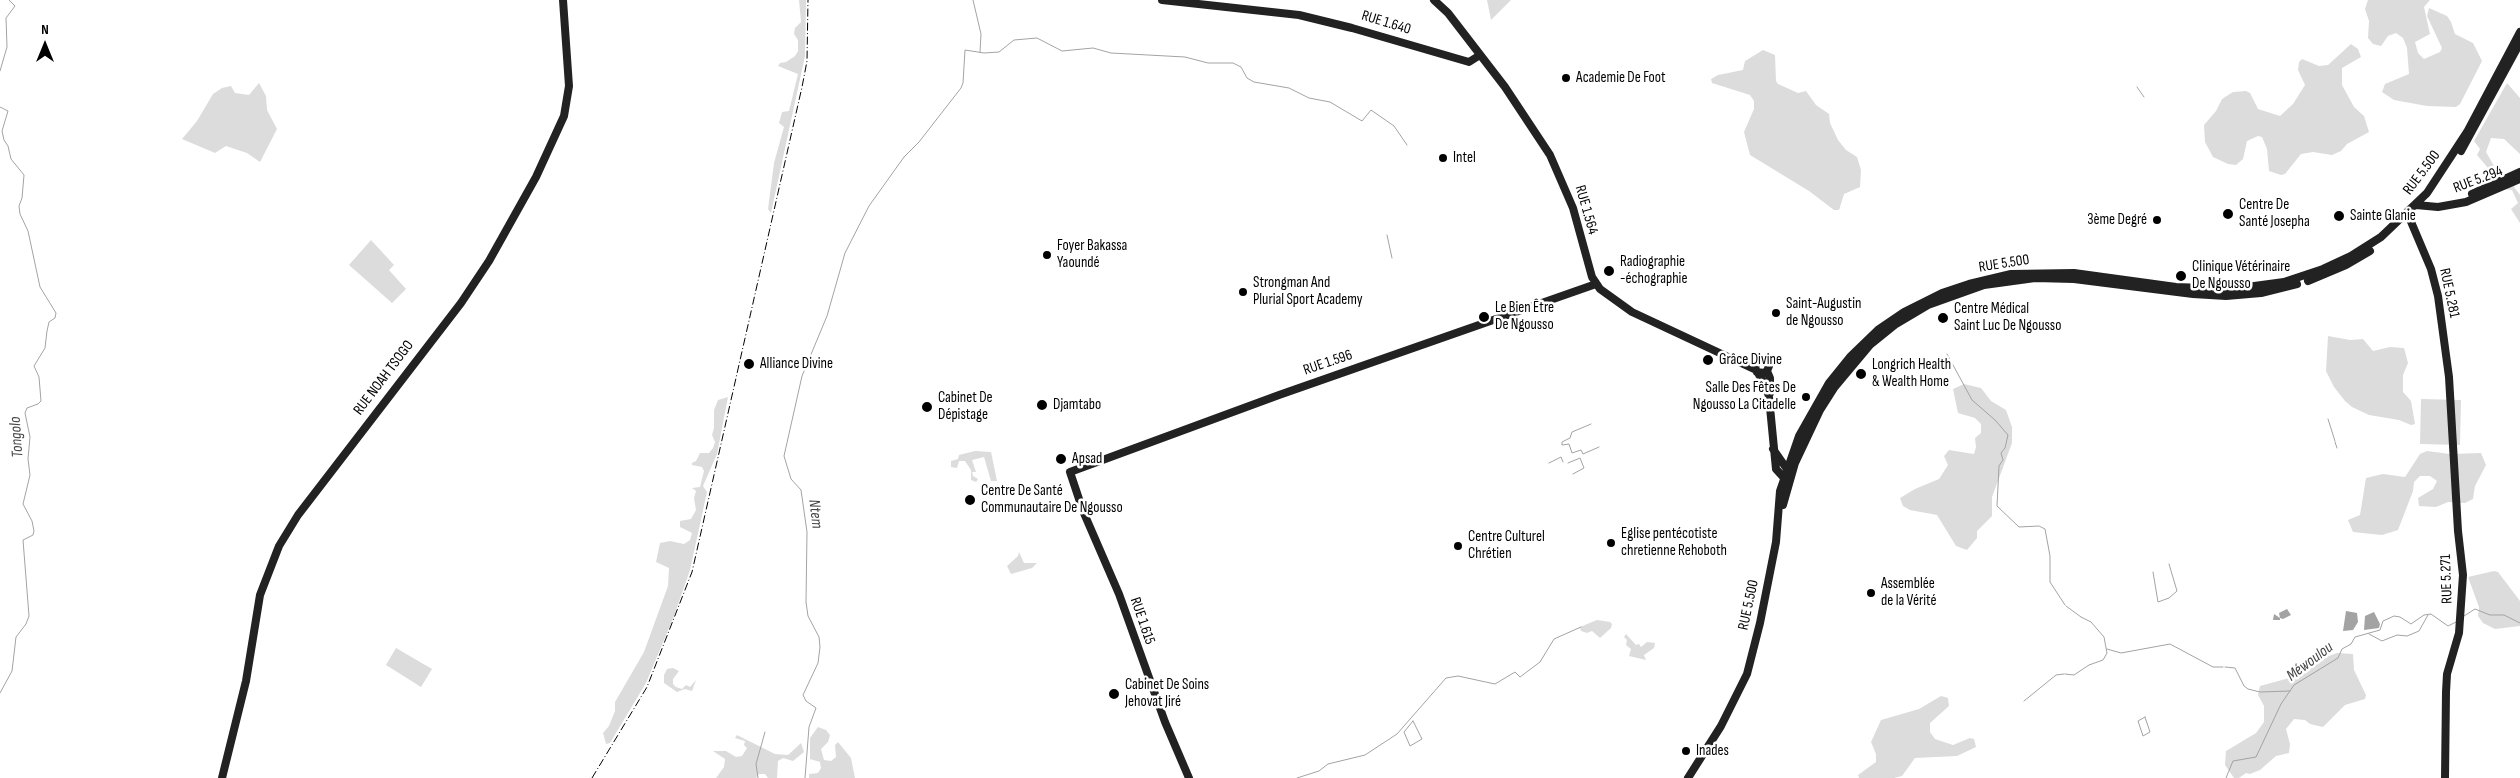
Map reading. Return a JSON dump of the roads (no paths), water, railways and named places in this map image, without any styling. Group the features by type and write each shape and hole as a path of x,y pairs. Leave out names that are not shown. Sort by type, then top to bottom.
{"main road":[{"name":"RUE NOAH TSOGO","path":"222,778 246,681 260,596 278,546 298,515 415,359 461,303 489,261 536,177 562,122 568,100 569,86 563,0"},
{"name":"RUE 1.640","path":"1162,0 1300,15 1469,62 1480,55"},
{"name":"RUE 1.564","path":"1434,0 1448,13 1480,55 1530,122 1550,155 1564,183 1586,260 1596,284 1610,299 1632,312 1734,360 1756,368"},
{"name":"RUE 5.500","path":"1810,420 1870,345 1896,324 1928,306 1971,289 2020,279 2051,277 2201,295 2261,293 2302,283 2346,265 2379,245 2410,217 2421,204 2462,139 2520,32"},
{"name":"RUE 5.500","path":"1688,778 1721,726 1747,674 1760,622 1780,512 1780,491 1787,476 1794,450 1810,420 1819,397 1841,368 1879,329 1922,302 1969,284 2011,274 2058,272 2191,288 2245,288 2303,277 2351,256 2370,245 2394,227 2436,190 2469,139 2520,43"},
{"name":"RUE 5.294","path":"2421,204 2464,197 2520,172"},
{"name":"RUE 5.294","path":"2421,204 2438,207 2466,202 2520,178"},
{"name":"RUE 5.281","path":"2410,217 2436,289 2449,377"},
{"name":"RUE 1.596","path":"1070,472 1286,392 1596,284"},
{"path":"1756,368 1761,360 1769,366 1767,371 1770,383 1774,449 1780,491"},
{"path":"1756,368 1761,374 1767,371"},
{"path":"1756,368 1770,397"},
{"name":"RUE 5.271","path":"2445,778 2446,692 2451,660 2460,633 2463,596 2449,377"},
{"path":"1780,512 1787,476 1810,420"},
{"path":"1774,449 1780,456 1787,476"},
{"path":"1780,456 1789,454 1794,450"},
{"path":"1776,469 1787,476"},
{"name":"RUE 1.615","path":"1070,472 1086,518 1119,594 1164,722 1189,778"}],"waterway":[{"name":"Tongolo","path":"0,71 7,47 6,18 15,6 9,0"},
{"path":"973,0 981,34 980,52"},
{"name":"Ntem","path":"805,778 809,727 816,708 806,701 803,695 818,663 820,647 819,637 808,616 806,602 807,532 801,490 791,479 784,456 802,376 827,316 845,253 869,206 904,157 919,142 961,88 965,50 984,53 999,52 1014,40 1037,38 1062,51 1093,48 1111,53 1185,57 1208,63 1233,63 1241,67 1247,78 1254,82 1289,88 1309,98 1330,102 1362,121 1371,110 1394,126 1407,145"},
{"path":"2137,87 2144,97"},
{"name":"Tongolo","path":"0,107 8,111 2,131 4,140 8,146 11,159 24,175 22,198 19,206 20,214 28,231 40,287 56,313 55,318 49,322 45,348 34,366 39,377 41,401 27,408 25,413 30,437 28,459 30,475 23,504 32,521 34,531 33,535 23,540 29,616 26,624 16,637 12,671 0,693"},
{"path":"1387,235 1392,258"},
{"path":"1947,354 1972,400 1995,420 2008,435 2005,448 2001,453 2003,460 1999,466 1997,506 2019,527 2039,526 2045,529 2050,556 2050,582 2065,605"},
{"path":"2328,419 2335,441"},
{"path":"1591,424 1572,432 1570,438 1562,442 1562,445 1569,444 1572,453 1581,450 1583,454 1599,447"},
{"path":"2335,442 2337,448"},
{"path":"1549,463 1561,457 1563,462"},
{"path":"1568,463 1580,458 1584,468 1573,474"},
{"path":"2153,572 2158,602 2169,598 2177,591 2169,564"},
{"path":"2066,606 2081,617"},
{"name":"Méwoulou","path":"2464,616 2475,609 2490,615 2504,615 2520,623"},
{"name":"Méwoulou","path":"2226,778 2233,761 2256,757 2281,704 2294,685 2338,658 2342,649 2351,644 2355,637 2380,630 2383,621 2394,616 2400,617 2411,624 2424,615 2431,614 2448,626 2456,622"},
{"path":"2369,634 2382,641 2397,635 2407,636 2419,631 2428,615"},
{"path":"2065,674 2074,675 2089,665 2103,660 2107,653 2104,637 2091,622 2081,617"},
{"path":"1297,778 1319,771 1328,764 1365,755 1397,734 1446,678 1458,676 1495,684 1515,672 1520,677 1540,662 1554,639 1581,627"},
{"path":"2107,649 2121,653 2170,644 2213,667 2223,667"},
{"path":"2225,667 2235,668 2244,686 2248,689 2260,692 2290,691"},
{"path":"2024,701 2056,675 2064,674"},
{"path":"2145,717 2150,732 2143,736 2138,721 2145,717"},
{"path":"1413,721 1422,739 1410,746 1404,732 1413,721"},
{"path":"758,778 756,764 765,732"}],"railway":[{"path":"592,778 647,687 692,572 802,87 807,61 808,0"}],"place":[{"name":"Academie De Foot","path":"1566,78"},
{"name":"Intel","path":"1443,158"},
{"name":"Centre De Santé Josepha","path":"2228,214"},
{"name":"Sainte Glanie","path":"2339,216"},
{"name":"3ème Degré","path":"2157,220"},
{"name":"Foyer Bakassa Yaoundé","path":"1047,255"},
{"name":"Radiographie -échographie","path":"1609,271"},
{"name":"Clinique Vétérinaire De Ngousso","path":"2181,276"},
{"name":"Strongman And Plurial Sport Academy","path":"1243,292"},
{"name":"Saint-Augustin de Ngousso","path":"1776,313"},
{"name":"Le Bien Être De Ngousso","path":"1484,317"},
{"name":"Centre Médical Saint Luc De Ngousso","path":"1943,318"},
{"name":"Grâce Divine","path":"1708,360"},
{"name":"Alliance Divine","path":"749,364"},
{"name":"Longrich Health & Wealth Home","path":"1861,374"},
{"name":"Salle Des Fêtes De Ngousso La Citadelle","path":"1806,397"},
{"name":"Djamtabo","path":"1042,405"},
{"name":"Cabinet De Dépistage","path":"927,407"},
{"name":"Apsad","path":"1061,459"},
{"name":"Centre De Santé Communautaire De Ngousso","path":"970,500"},
{"name":"Eglise pentécotiste chretienne Rehoboth","path":"1611,543"},
{"name":"Centre Culturel Chrétien","path":"1458,546"},
{"name":"Assemblée de la Vérité","path":"1871,593"},
{"name":"Cabinet De Soins Jehovat Jiré","path":"1114,694"},
{"name":"Inades","path":"1686,751"}]}
